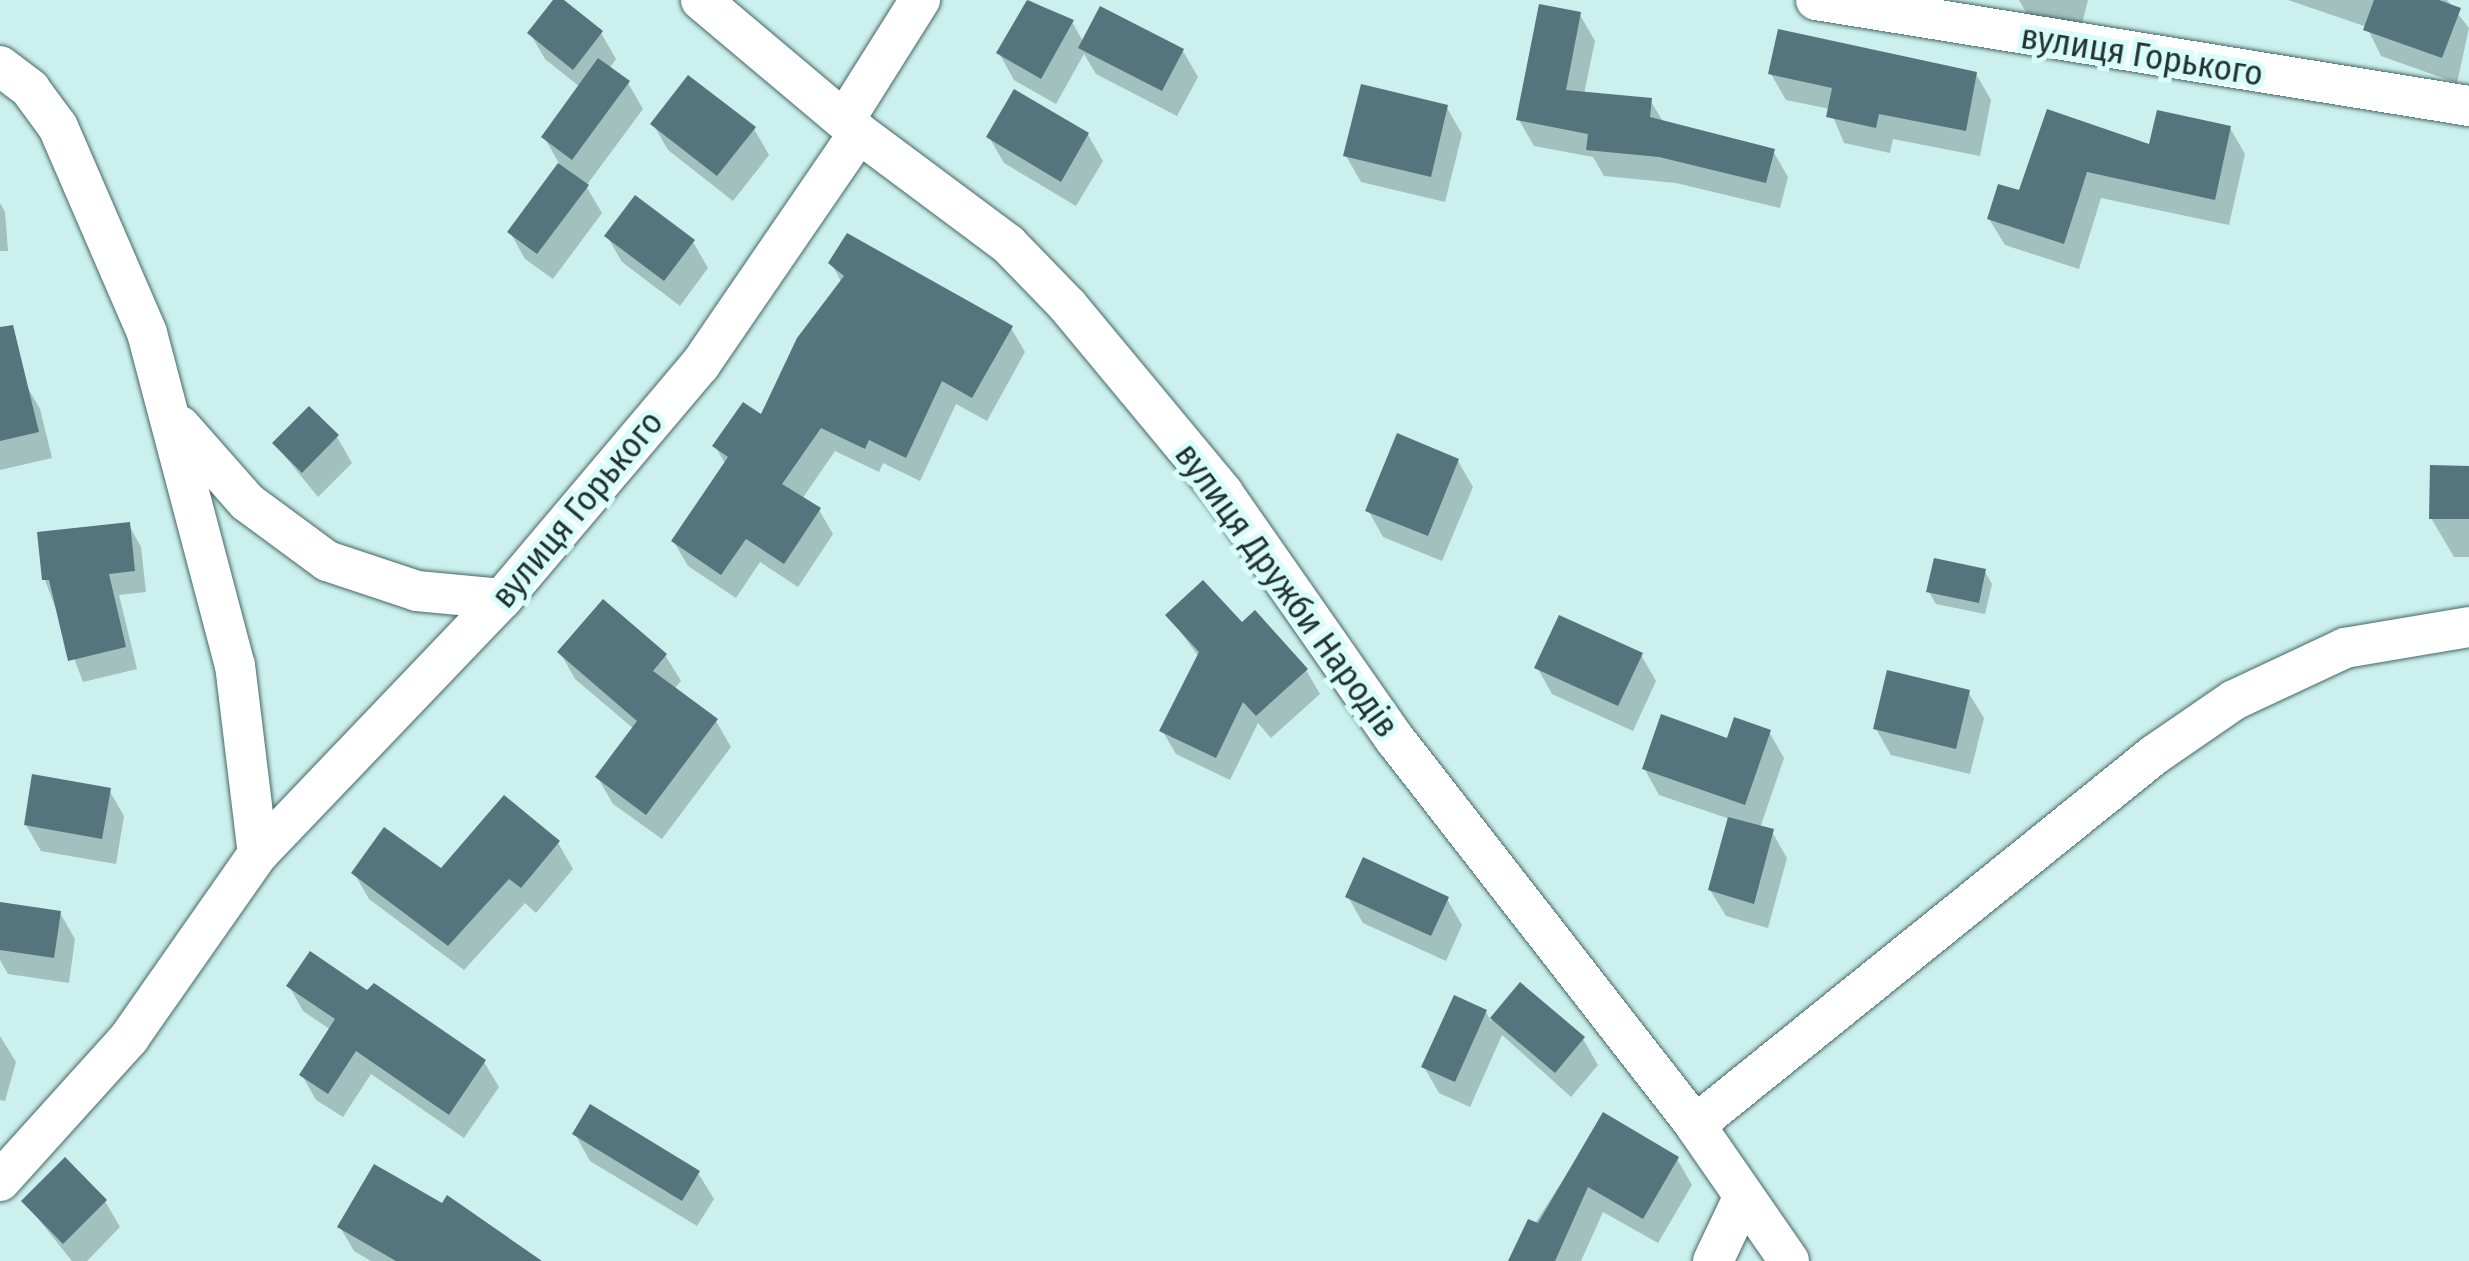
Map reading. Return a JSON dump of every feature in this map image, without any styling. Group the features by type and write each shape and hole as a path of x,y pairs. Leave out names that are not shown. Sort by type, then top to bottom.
{"street":[{"name":"вулиця Дружби Народів","path":"700,0 852,126 1008,244 1068,306 1223,493 1394,738 1695,1125 1742,1200 1789,1261"},
{"name":"вулиця Горького","path":"0,1181 130,1038 258,854 502,599 700,365 852,126 920,0"},
{"name":"вулиця Горького","path":"1816,0 2469,106"},
{"path":"0,66 30,88 65,140 116,253 174,419 235,664 258,854"},
{"path":"174,419 247,502 327,560 417,590 502,599"},
{"path":"1695,1125 2154,755 2234,700 2345,648 2469,627"},
{"path":"1714,1261 1742,1200"}],"building":[{"path":"553,0 564,0 603,31 573,70 527,33"},
{"path":"1027,0 1074,20 1041,79 996,53"},
{"path":"2374,0 2439,0 2461,8 2442,58 2363,30"},
{"path":"1539,4 1581,12 1566,90 1652,98 1650,117 1775,149 1766,183 1659,157 1586,150 1588,134 1516,120"},
{"path":"1100,6 1184,49 1162,91 1078,48"},
{"path":"1778,29 1977,72 1966,131 1879,114 1876,128 1826,117 1832,88 1768,74"},
{"path":"598,58 630,81 572,160 541,137"},
{"path":"688,75 756,127 717,176 650,124"},
{"path":"1361,84 1448,105 1431,177 1343,156"},
{"path":"1014,89 1089,133 1061,182 986,137"},
{"path":"2047,109 2149,144 2157,110 2231,126 2215,200 2087,172 2064,244 1987,219 1998,184 2019,190"},
{"path":"558,163 589,185 537,254 507,232"},
{"path":"635,195 695,240 664,281 604,236"},
{"path":"847,233 1013,326 972,398 942,381 906,458 869,440 865,449 821,428 782,484 821,508 784,564 746,539 721,575 671,541 728,457 712,446 743,402 761,414 797,338 844,276 828,263"},
{"path":"13,325 39,432 0,441 0,327"},
{"path":"309,406 339,435 302,473 272,443"},
{"path":"1397,433 1459,459 1428,536 1365,511"},
{"path":"2430,465 2469,466 2469,519 2429,519"},
{"path":"130,522 135,571 109,574 126,647 68,661 49,580 42,580 37,532"},
{"path":"1934,558 1986,569 1979,603 1926,592"},
{"path":"1203,580 1242,622 1255,610 1308,669 1256,716 1243,702 1216,758 1159,731 1199,652 1165,615"},
{"path":"603,599 667,654 653,671 718,719 646,815 595,777 637,721 557,652"},
{"path":"1559,615 1643,653 1618,706 1534,668"},
{"path":"1887,670 1970,690 1956,749 1873,729"},
{"path":"1661,714 1727,738 1734,717 1771,730 1745,805 1642,769"},
{"path":"32,774 111,788 102,839 24,825"},
{"path":"504,795 560,841 521,888 509,879 448,946 351,873 384,827 441,868"},
{"path":"1728,817 1774,829 1754,904 1708,890"},
{"path":"1363,857 1449,897 1431,936 1345,897"},
{"path":"0,902 61,911 54,958 0,950"},
{"path":"310,951 367,990 374,983 486,1060 449,1115 356,1051 328,1094 299,1075 335,1019 286,986"},
{"path":"1520,982 1585,1037 1555,1073 1490,1018"},
{"path":"1454,995 1487,1010 1455,1082 1421,1067"},
{"path":"590,1104 700,1171 682,1201 572,1134"},
{"path":"1603,1112 1679,1157 1643,1219 1588,1187 1555,1261 1508,1261 1528,1219 1538,1223"},
{"path":"65,1157 107,1200 63,1244 21,1201"},
{"path":"374,1164 442,1203 447,1195 542,1261 396,1261 337,1227"}]}
